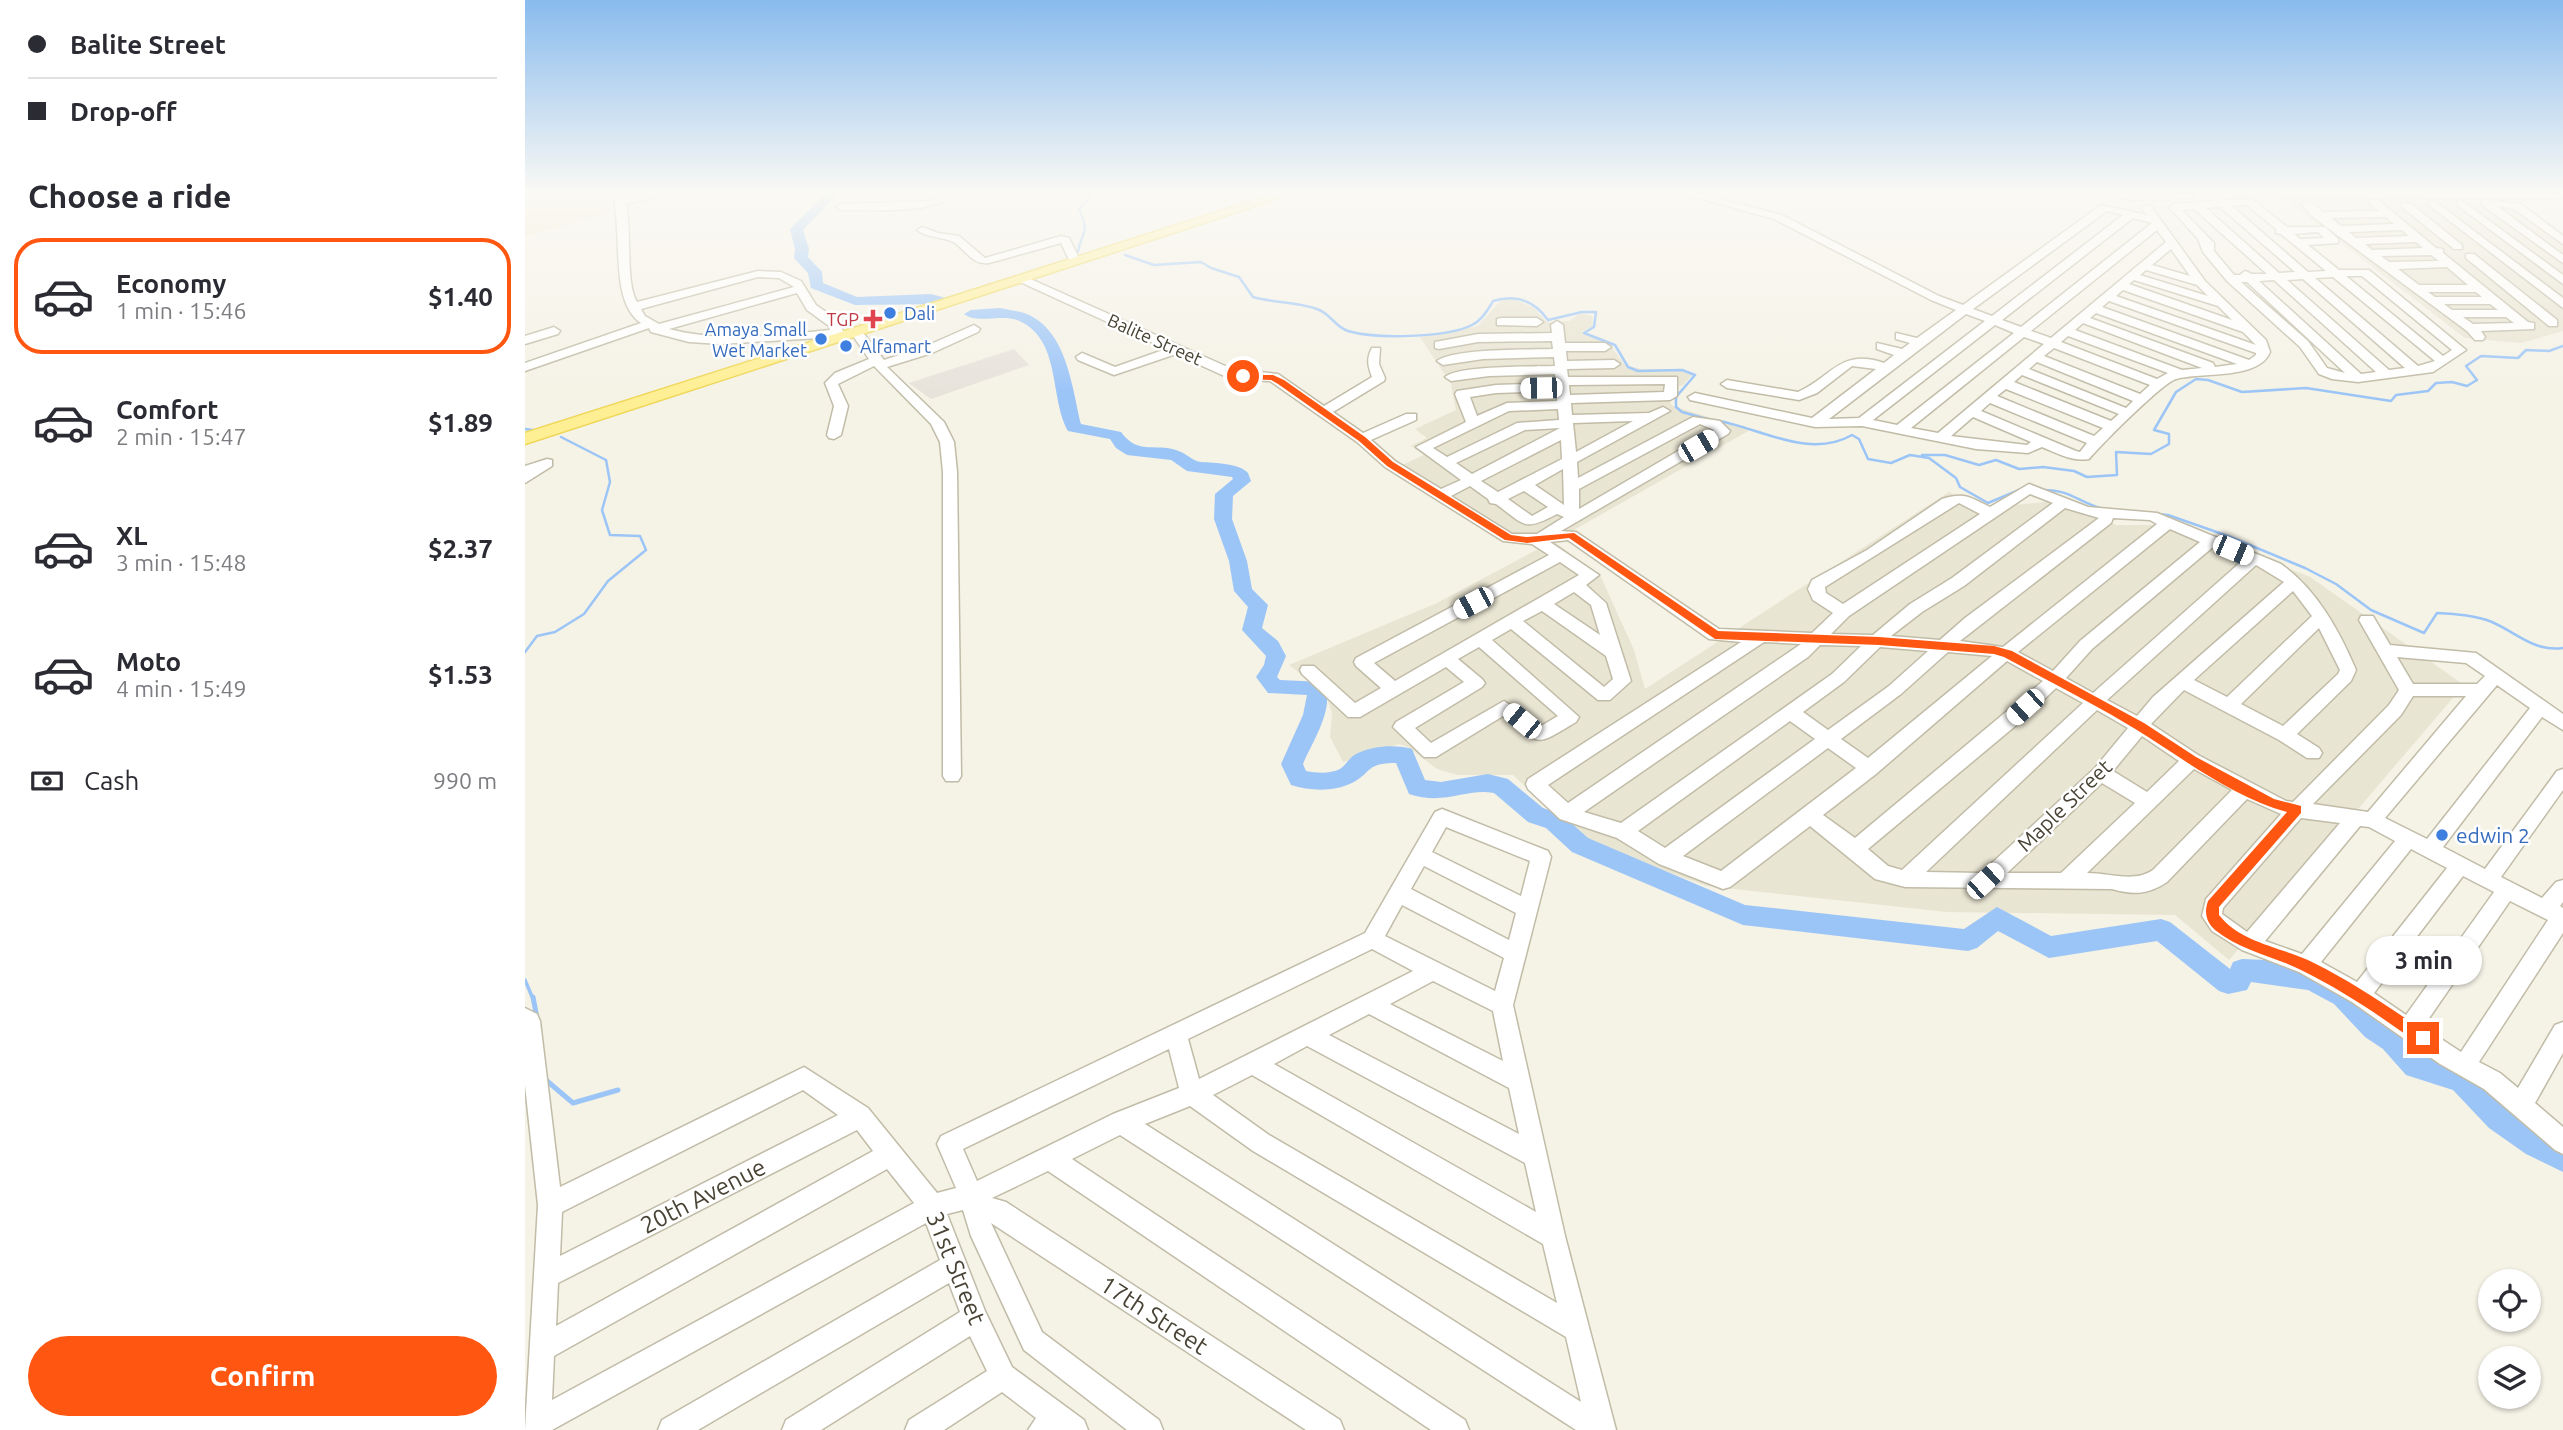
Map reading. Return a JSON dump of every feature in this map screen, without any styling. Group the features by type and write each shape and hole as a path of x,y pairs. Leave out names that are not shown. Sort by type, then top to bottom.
{"main road":[{"path":"525,439 1085,259"}],"street":[{"path":"624,259 627,290 633,307 651,327 670,335 705,339 846,334"},
{"path":"1860,259 1963,311 2158,384"},
{"path":"1815,423 1903,354 2034,259"},
{"path":"1862,422 2073,259"},
{"path":"1902,428 2112,259"},
{"path":"1939,439 2153,259"},
{"path":"1970,411 2081,456 2088,455 2096,442 2158,384 2178,373 2248,364 2258,360 2264,352 2262,343 2201,283 2184,259"},
{"path":"2214,259 2231,279 2249,298 2304,344 2323,371 2345,379 2433,368 2441,360 2460,350 2367,274 2361,272 2231,279"},
{"path":"2226,259 2358,378"},
{"path":"2255,259 2387,374"},
{"path":"2286,259 2415,370"},
{"path":"2317,259 2441,360"},
{"path":"2375,259 2475,333 2558,321"},
{"path":"2444,259 2526,327"},
{"path":"2478,259 2558,321"},
{"path":"2504,259 2563,304"},
{"path":"2534,259 2563,281"},
{"path":"2384,266 2450,264"},
{"path":"2145,266 2201,283"},
{"path":"633,307 769,273 797,283 810,307 835,324 879,362 885,373 937,422 947,442 950,472 952,776"},
{"path":"2133,276 2224,306"},
{"path":"2400,277 2464,276"},
{"name":"Balite Street","path":"1022,278 1235,375 1273,377 1362,439 1390,464 1534,539 1591,575 1575,584"},
{"path":"2121,285 2252,331"},
{"path":"2416,289 2478,288"},
{"path":"525,367 651,327 799,289"},
{"path":"2108,297 2264,352"},
{"path":"2432,301 2492,300"},
{"path":"2094,308 2248,364"},
{"path":"2449,314 2508,313"},
{"path":"1489,372 1483,355 1484,338 1503,318 1537,322"},
{"path":"2081,319 2215,369"},
{"path":"2287,328 2423,319"},
{"path":"834,435 841,406 831,383 840,376 879,362 928,350 974,329"},
{"path":"525,340 554,331"},
{"path":"2067,331 2178,373"},
{"path":"1900,336 1920,343"},
{"path":"1439,345 1484,338 1562,380"},
{"path":"1881,346 1903,354"},
{"path":"1446,492 1470,480 1562,380 1605,348"},
{"path":"1082,358 1114,371 1177,349"},
{"path":"1324,412 1379,378 1373,364 1377,351"},
{"path":"1443,361 1483,355 1658,414 1495,500"},
{"path":"2035,357 2143,400"},
{"path":"1727,384 1799,396 1856,359 1870,360 1886,368"},
{"path":"1567,515 1531,522 1495,500 1423,447 1562,380 1613,364"},
{"path":"2019,370 2128,413"},
{"path":"1451,377 1489,372 1562,380 1670,396 1672,380 1562,380 1462,394 1473,423"},
{"path":"1562,380 1572,487 1567,515"},
{"path":"1446,463 1522,426 1562,380"},
{"path":"2004,383 2113,427"},
{"path":"1695,397 1815,423 1862,422 1902,428 1939,439 2028,449 2041,440"},
{"path":"1988,397 2096,442"},
{"path":"1362,439 1411,417"},
{"path":"1534,539 1567,515 1723,431 1715,424 1698,420 1572,487"},
{"path":"525,471 547,463 525,479"},
{"path":"1524,484 1567,515"},
{"path":"1567,814 1802,653 1843,612 2029,488 2086,511 2152,516 2276,568 2294,580 2320,618 2348,670 2345,677 2285,735"},
{"path":"1843,612 1819,596 1816,589 1818,584 1872,553 1947,502 1960,498 1990,513"},
{"path":"1623,832 1838,678 1889,629 1916,608 1958,582 2062,503"},
{"path":"1666,858 1895,690 1971,622 2106,520 2106,512"},
{"path":"1760,637 1535,784 1567,814 1623,832 1666,858 1723,881 1870,769 2043,622 2168,523"},
{"path":"1534,539 1571,535 1715,635 1879,641 1994,650 2008,654 2140,726 2192,760 2271,803 2296,810 2364,819 2409,838 2557,915"},
{"path":"1855,849 1963,760 2054,680 2086,645 2211,541"},
{"path":"1393,689 1362,662 1561,555"},
{"path":"1905,879 2254,559"},
{"name":"Maple Street","path":"1985,881 2101,772 2159,702 2294,580"},
{"path":"1308,670 1354,712 1393,689 1575,584 1598,603 1622,681 1604,696 1511,621"},
{"path":"1542,603 1612,652"},
{"path":"2229,705 2320,618"},
{"path":"2367,620 2408,690"},
{"path":"1446,659 1476,683 1402,727 1430,752 1504,706 1540,735 1570,717 1480,639"},
{"path":"2384,650 2464,656 2479,662 2563,723"},
{"path":"2249,944 2497,675"},
{"path":"2182,681 2285,735 2313,753"},
{"path":"2408,690 2481,690"},
{"path":"2408,690 2371,735 2296,810 2213,905 2212,916 2219,925 2249,944 2306,965 2360,995 2448,1057 2492,1081 2563,1142"},
{"path":"2430,850 2540,708"},
{"path":"1789,711 1870,769"},
{"path":"2066,881 2192,760"},
{"path":"2101,772 2147,801"},
{"path":"2410,1028 2563,776"},
{"path":"1811,816 1882,873 1905,879 2112,881 2144,888 2160,876 2245,789"},
{"path":"1149,1430 1033,1341 980,1227 950,1144 1372,939 1442,817 1541,857 1502,1005 1553,1236 1602,1430"},
{"path":"2306,965 2409,838"},
{"path":"1420,855 1527,909"},
{"path":"2360,995 2460,866"},
{"path":"2465,1065 2557,915 2563,888"},
{"path":"1399,893 1515,954"},
{"path":"1372,939 1502,1005"},
{"path":"533,1428 932,1206 973,1202 1048,1157 1121,1122 1192,1094 1433,971"},
{"path":"1369,1003 1521,1082"},
{"path":"525,1018 529,1021 549,1205 541,1349 533,1428"},
{"path":"2520,1106 2563,1032"},
{"path":"1176,1035 1192,1094 1261,1143 1577,1329"},
{"path":"1307,1035 1535,1156"},
{"path":"1252,1063 1553,1236"},
{"name":"31st Street","path":"549,1205 804,1078 860,1116 932,1206 975,1318 1003,1376 1058,1426"},
{"name":"20th Avenue","path":"546,1276 860,1116"},
{"path":"1121,1122 1602,1430"},
{"path":"541,1349 891,1154"},
{"path":"1048,1157 1455,1430"},
{"name":"17th Street","path":"973,1202 997,1211 1330,1430"},
{"path":"673,1430 955,1265"},
{"path":"796,1430 975,1318"},
{"path":"919,1430 1003,1376"}],"shaded area":[{"path":"2362,259 2563,259 2563,331 2521,343 2465,338"},
{"path":"1512,298 1534,308 1547,322 1569,321 1581,313 1592,316 1593,326 1582,332 1606,340 1625,365 1641,369 1676,369 1692,375 1683,385 1677,387 1670,403 1673,406 1750,430 1572,531 1512,535 1402,465 1424,455 1411,446 1427,438 1415,429 1456,410 1451,384 1420,337 1478,326 1502,299"},
{"path":"1014,349 1029,365 931,399 909,383"},
{"path":"1949,492 1975,509 2063,500 2116,525 2177,525 2310,577 2464,685 2229,960 2175,915 1947,912 1707,886 1586,843 1513,775 1457,775 1437,769 1408,747 1399,744 1343,762 1330,737 1332,713 1325,692 1289,665 1437,603 1553,541 1600,575 1634,650 1645,689"}],"waterway":[{"path":"802,259 815,272 816,285 855,301 931,298 941,301"},
{"path":"1136,259 1154,265 1201,262 1239,277 1253,297 1317,309 1343,329 1360,334 1410,336 1445,333 1472,325 1493,301 1509,298 1531,303 1548,320 1582,312 1596,312 1594,327 1584,333 1615,345 1628,367 1638,371 1682,370 1695,375 1676,397 1676,407 1682,412 1707,419"},
{"path":"971,314 1000,312 1022,317 1038,327 1049,341 1057,359 1074,428 1115,435 1122,445 1133,451 1175,455 1193,467 1211,467 1240,473 1242,481 1224,494 1223,519 1238,561 1243,591 1258,605 1252,630 1271,646 1276,656 1276,662 1266,677 1275,688 1316,687 1313,715 1292,764 1299,779 1322,782 1346,776 1363,760 1385,755 1404,755 1417,788 1441,791 1488,783 1500,785 1536,816 1553,820 1580,845 1743,915 1968,940 1997,918 2049,947 2161,930 2228,983 2238,982 2242,970 2267,971 2312,979 2343,996 2374,1028 2392,1040 2415,1066 2461,1080 2499,1118 2536,1144 2563,1158"},
{"path":"1922,455 1945,455 1979,465 1996,460 2019,469 2043,467 2074,471 2087,477 2117,475 2116,452 2151,454 2169,444 2169,434 2154,430 2176,392 2196,379 2208,380 2242,392 2306,388 2391,401 2396,395 2428,391 2436,383 2452,382 2467,386 2477,380 2466,366 2481,356 2518,358 2526,350 2549,351 2563,346"},
{"path":"1714,420 1801,443 1835,442 1852,435 1859,439 1868,459 1891,463 1910,455 1929,458 1956,478 1960,487 1988,503 2019,490"},
{"path":"525,429 533,430"},
{"path":"525,652 537,636 555,632 584,614 608,581 646,550 640,536 610,535 602,510 610,482 606,460 561,437"},
{"path":"2043,490 2068,494 2103,509"},
{"path":"2125,511 2168,515 2228,536 2305,568 2336,584 2371,610 2424,633 2437,613 2458,614 2492,622 2543,647 2563,648"},
{"path":"525,980 533,999"},
{"path":"533,997 537,1018"},
{"path":"547,1081 573,1103 618,1090"}],"place":[{"name":"Dali","path":"890,313"},
{"name":"TGP","path":"873,319"},
{"name":"Amaya Small Wet Market","path":"821,339"},
{"name":"Alfamart","path":"846,346"},
{"name":"edwin 2","path":"2442,835"}],"route":[{"path":"1243,376 1273,377 1362,439 1390,464 1509,537 1527,540 1571,535 1715,635 1879,641 1994,650 2008,654 2140,726 2192,760 2245,789 2271,803 2296,810 2213,905 2212,916 2219,925 2249,944 2306,965 2360,995 2423,1038"}]}
